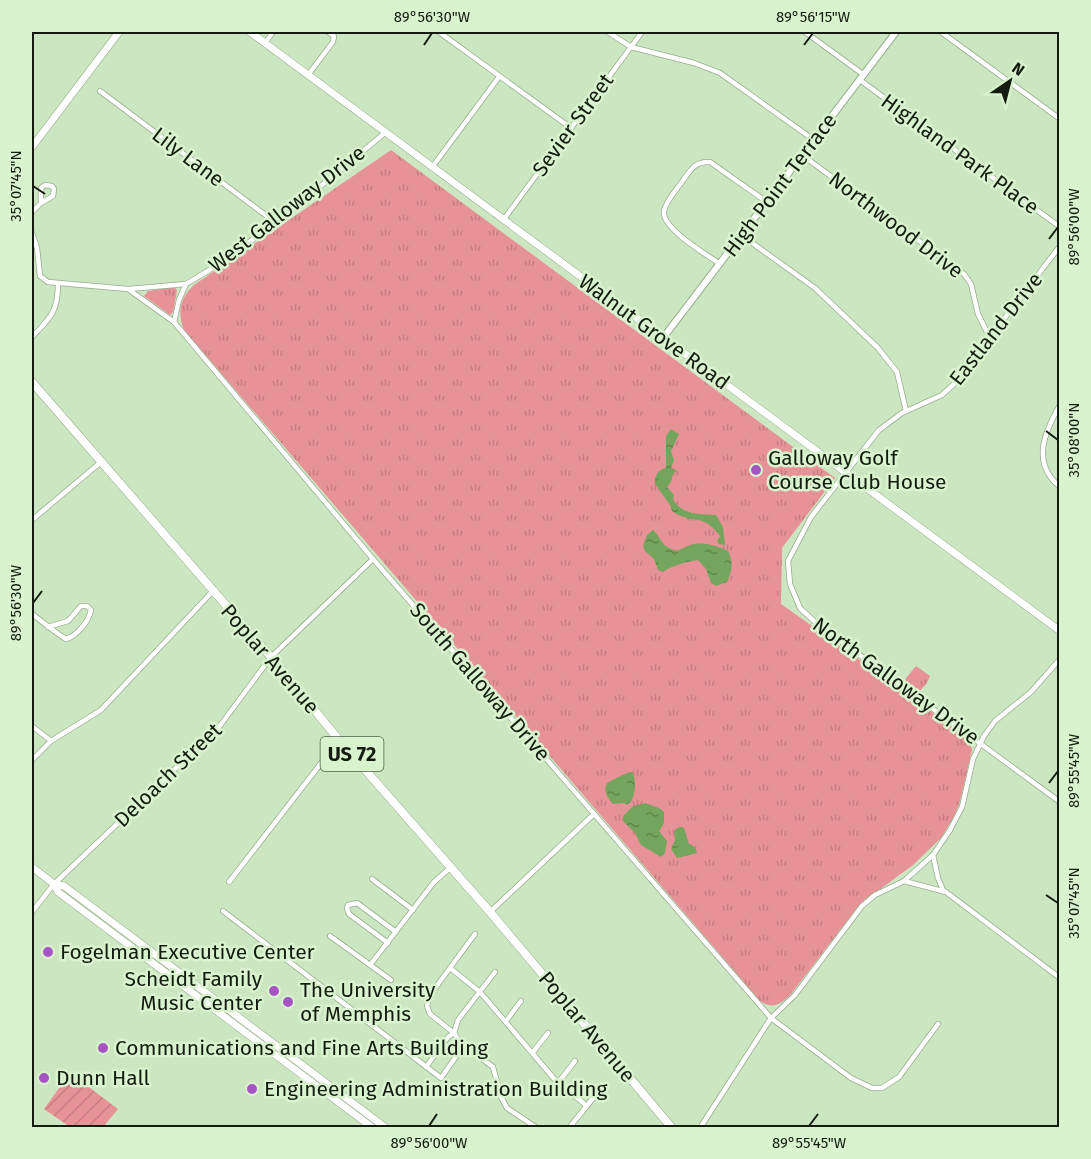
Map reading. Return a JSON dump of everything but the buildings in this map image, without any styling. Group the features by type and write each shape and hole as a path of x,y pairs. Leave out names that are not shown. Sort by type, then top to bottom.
{"main road":[{"path":"32,144 119,32"},
{"name":"Walnut Grove Road","path":"250,32 1059,631"},
{"name":"Poplar Avenue","path":"32,382 490,912 672,1128"},
{"path":"32,867 54,884 58,892 373,1128"},
{"path":"54,884 64,886 386,1128"}],"street":[{"path":"265,43 273,32"},
{"path":"308,75 333,42 334,36 328,32"},
{"path":"440,32 571,129"},
{"path":"608,32 631,46 694,63 720,73 814,140"},
{"name":"Sevier Street","path":"504,219 642,32"},
{"name":"Highland Park Place","path":"805,32 1059,227"},
{"name":"High Point Terrace","path":"663,338 896,32"},
{"path":"940,32 1059,118"},
{"path":"433,166 499,76"},
{"name":"Lily Lane","path":"100,91 276,223"},
{"name":"West Galloway Drive","path":"128,289 186,284 211,269 276,223 386,132"},
{"name":"Northwood Drive","path":"802,155 964,274 971,284 978,314 990,338"},
{"path":"720,264 670,227 664,214 668,203 692,169 697,164 705,162 718,166 767,202"},
{"path":"32,212 41,203"},
{"path":"32,233 37,248 40,276 48,282 58,284 56,308 32,338"},
{"path":"741,235 815,288 884,354 897,372 906,411"},
{"name":"Eastland Drive","path":"845,472 879,430 906,411 950,389 1059,246"},
{"name":"South Galloway Drive","path":"58,284 128,289 174,322 373,559 771,1018 851,1078 872,1088 882,1088 899,1077 938,1024"},
{"name":"West Galloway Drive","path":"174,322 179,300 186,284"},
{"path":"1059,405 1045,437 1042,452 1044,468 1059,487"},
{"path":"32,520 101,462"},
{"name":"North Galloway Drive","path":"845,472 811,517 788,561 790,584 800,608 816,623 1059,802"},
{"name":"Deloach Street","path":"32,912 54,884 219,727 271,657 373,559"},
{"path":"32,760 51,741 101,710 212,592"},
{"path":"32,614 48,627 62,637 70,639 90,615 91,610 87,606 81,606 68,621 48,627"},
{"path":"700,1128 771,1018 795,995 862,906 875,896 904,881 933,855 962,807 972,759 995,721 1032,692 1059,660"},
{"path":"32,726 51,741"},
{"path":"229,882 339,740"},
{"path":"490,912 594,814"},
{"path":"933,855 938,878 944,891"},
{"path":"370,965 434,882 450,868"},
{"path":"372,879 413,910"},
{"path":"904,881 944,891 1059,978"},
{"path":"387,943 349,914 348,905 357,903 396,932"},
{"path":"223,911 441,1078 464,1045"},
{"path":"475,934 430,995 427,1006 433,1017 493,1067 501,1097 507,1108 537,1128"},
{"path":"330,936 391,981"},
{"path":"450,968 480,992 558,1083 587,1106"},
{"path":"426,1067 448,1037 454,1033 458,1020 495,972"},
{"path":"506,1021 521,1001"},
{"path":"533,1052 548,1033"},
{"path":"558,1083 575,1061"},
{"path":"569,1128 602,1087"},
{"path":"573,1123 580,1128"}],"green space":[{"path":"391,150 835,478 782,548 781,604 970,741 972,750 960,801 955,815 941,838 913,865 860,904 791,994 777,1005 769,1005 760,1001 184,330 181,306 194,285"},
{"path":"175,287 177,291 173,312 170,315 144,296 148,291"},
{"path":"916,666 930,676 918,693 905,683 906,678"},
{"path":"70,1073 118,1109 103,1127 70,1127 44,1109"}],"water":[{"path":"671,429 679,434 671,451 674,460 671,468 677,471 673,474 667,487 674,495 673,500 687,511 716,515 723,527 725,545 719,544 717,541 720,536 707,524 672,511 655,484 657,474 666,468 666,436"},
{"path":"653,530 672,550 706,544 728,551 732,567 727,582 716,586 711,583 706,569 698,560 671,567 663,572 658,570 654,559 643,546 647,535"},
{"path":"632,772 635,787 631,802 626,805 624,803 613,804 606,794 607,783"},
{"path":"645,803 664,812 664,823 659,831 667,841 665,853 661,857 641,845 635,833 623,821 624,815 634,805"},
{"path":"681,827 684,828 689,844 695,847 697,853 677,858 671,849 675,840 674,832"}],"place":[{"name":"Galloway Golf Course Club House","path":"756,470"},
{"name":"Fogelman Executive Center","path":"48,952"},
{"name":"Scheidt Family Music Center","path":"274,991"},
{"name":"The University of Memphis","path":"288,1002"},
{"name":"Communications and Fine Arts Building","path":"103,1048"},
{"name":"Dunn Hall","path":"44,1078"},
{"name":"Engineering Administration Building","path":"252,1089"}]}
